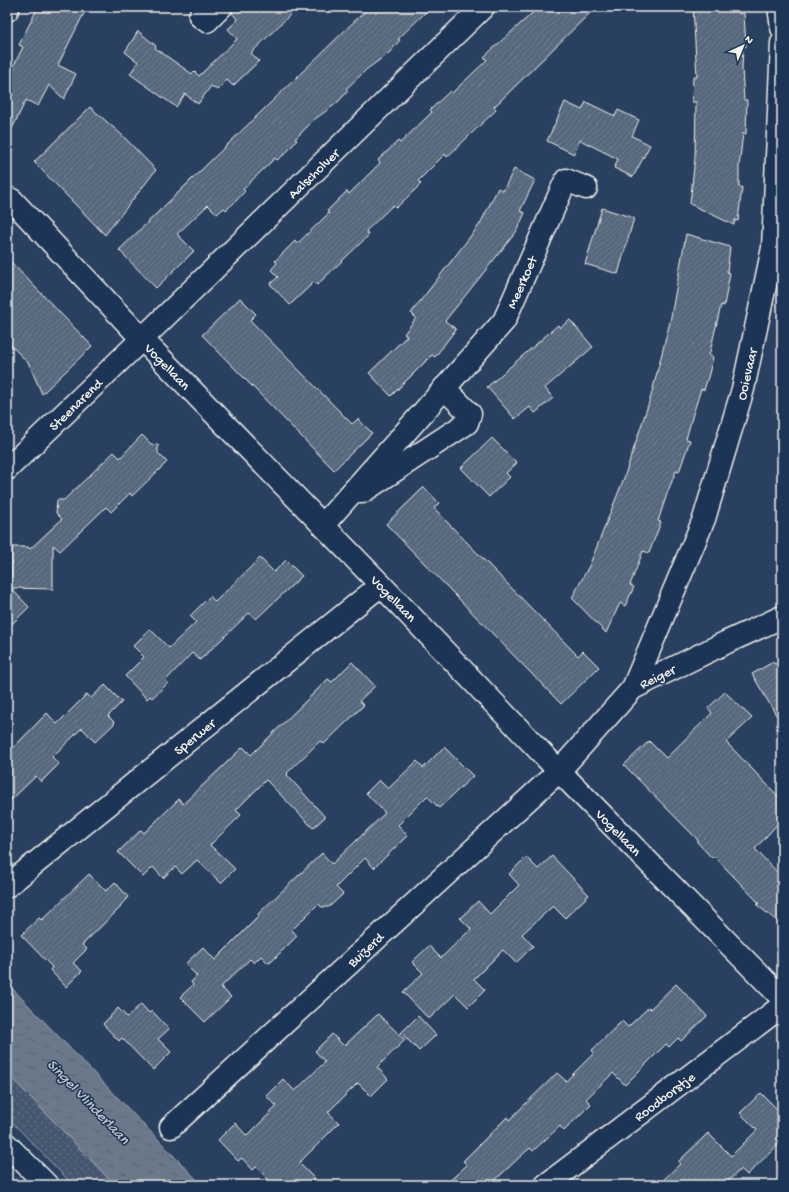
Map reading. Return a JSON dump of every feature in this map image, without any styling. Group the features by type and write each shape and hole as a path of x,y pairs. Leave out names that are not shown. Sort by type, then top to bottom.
{"street":[{"path":"205,7 200,16 208,21 221,7"},
{"name":"Aalscholver","path":"142,339 483,7"},
{"path":"779,7 782,28"},
{"name":"Ooievaar","path":"633,688 704,520 743,389 773,248 782,43"},
{"name":"Meerkoet","path":"323,525 504,321 566,180 586,188"},
{"name":"Vogellaan","path":"7,198 12,200 142,339 382,585 559,771 778,988"},
{"name":"Steenarend","path":"7,469 142,339"},
{"name":"Meerkoet","path":"339,506 468,423 470,414 444,388"},
{"path":"411,426 433,446"},
{"name":"Sperwer","path":"7,886 382,585"},
{"name":"Reiger","path":"559,771 633,688 782,617"},
{"name":"Buizerd","path":"171,1127 559,771"},
{"name":"Roodborstje","path":"546,1185 782,1006"},
{"path":"7,1145 47,1185"}],"shaded area":[{"path":"7,1073 115,1185 73,1185 7,1117"}],"water":[{"name":"Singel Vlinderlaan","path":"7,983 202,1185 115,1185 7,1073"}],"building":[{"path":"38,7 87,7 58,65 76,74 64,99 49,85 38,106 26,100 7,139 7,79 23,47 19,45"},
{"path":"233,7 298,7 251,53 259,61 233,86 227,80 217,90 211,86 198,104 185,94 176,107 130,74 138,62 125,52 138,31 156,46 155,48 192,74 194,71 199,76 237,39 228,29 238,20 232,13"},
{"path":"369,7 431,7 398,39 400,40 389,53 367,69 346,89 348,91 337,103 315,119 295,139 297,140 286,153 277,160 275,158 243,189 245,191 226,210 224,208 217,214 208,205 177,234 194,251 156,288 119,250"},
{"path":"539,7 596,7 494,107 496,110 447,157 445,154 418,181 421,184 396,208 393,205 366,231 369,235 317,285 314,282 290,305 270,284 278,277 271,270 277,263 275,261 295,241 297,244 329,213 327,211 347,191 349,194 380,163 378,160 398,141 400,143 432,112 430,110 450,91 452,93 487,60 484,57"},
{"path":"693,7 739,7 739,14 744,13 746,47 743,46 742,69 744,100 747,100 746,134 743,133 739,167 739,187 742,187 738,221 735,220 734,225 690,204 695,157 696,102 692,102 693,77 697,77"},
{"path":"565,102 582,110 586,102 615,116 618,110 639,120 632,136 650,145 633,177 614,168 618,159 580,140 574,154 547,141"},
{"path":"90,107 122,135 156,170 105,235 34,162"},
{"path":"514,169 535,180 520,211 525,213 516,232 445,321 456,329 435,357 432,355 391,396 369,373 407,336 404,334 416,318 411,313 480,224 498,188 503,191"},
{"path":"602,208 634,218 618,274 585,264"},
{"path":"686,234 730,247 727,272 730,273 724,306 721,305 709,356 713,357 709,374 704,390 701,389 686,439 690,440 679,472 676,471 668,491 658,521 661,522 649,553 643,551 630,585 634,587 625,606 620,603 606,633 572,598 590,564 624,478 651,396 670,322"},
{"path":"7,258 92,346 42,394 29,364 7,341"},
{"path":"240,298 256,314 250,320 352,424 358,419 372,433 334,470 202,335"},
{"path":"570,320 593,347 545,388 553,398 535,413 530,407 515,419 487,387 558,325 560,328"},
{"path":"142,435 151,444 158,445 158,453 167,462 132,496 130,493 111,512 106,507 60,551 53,545 53,589 11,588 12,547 28,547 30,549 62,519 56,513 57,500 64,500 114,452 120,458"},
{"path":"492,438 517,463 506,473 510,477 489,497 461,468"},
{"path":"424,487 439,503 434,508 448,523 578,656 583,651 599,667 561,704 386,524"},
{"path":"260,558 274,572 286,560 302,576 256,619 249,613 200,660 192,653 166,680 168,683 152,698 150,696 147,699 125,676 144,657 133,646 150,629 169,648 196,622 190,616 210,596 215,602"},
{"path":"7,584 29,607 7,629"},
{"path":"352,662 375,686 359,701 364,705 324,744 320,741 287,773 287,775 325,817 313,828 266,780 236,810 241,815 210,845 235,869 221,883 197,860 182,874 175,867 163,878 153,867 143,877 118,852 141,830 144,833 179,799 183,804 243,747 251,755 328,679 332,682"},
{"path":"773,662 774,664 782,662 782,725 752,674"},
{"path":"105,685 122,702 108,716 115,723 95,742 82,728 52,757 59,764 41,782 36,776 7,804 7,754 47,713 57,724 87,694 91,698"},
{"path":"725,692 752,718 726,742 782,800 782,819 755,849 782,877 782,925 757,905 759,903 714,856 712,858 697,842 698,840 624,765 649,741 666,758 712,713 708,708"},
{"path":"444,747 473,776 439,808 427,796 398,825 408,835 374,868 365,858 336,887 343,894 329,907 322,907 318,904 292,930 297,936 271,962 268,963 261,956 254,963 250,959 221,987 231,997 205,1022 180,997 193,985 191,982 197,976 185,964 203,947 215,960 259,916 258,914 322,853 332,864 385,813 366,793 379,780 388,789 417,761 423,768"},
{"path":"552,856 589,895 565,918 553,906 522,934 533,946 516,963 503,950 474,979 485,990 468,1007 455,994 429,1019 403,992 423,973 412,962 429,946 441,958 471,929 460,918 478,901 490,914 519,885 509,874 526,857 538,869"},
{"path":"89,874 106,891 115,882 128,897 120,906 121,907 82,945 87,949 73,963 82,971 66,987 50,970 52,967 21,935 39,918 42,920"},
{"path":"676,984 707,1016 681,1041 678,1038 669,1047 666,1044 625,1085 613,1073 586,1099 591,1104 564,1131 560,1126 533,1151 530,1148 490,1185 445,1185 467,1165 463,1161 507,1117 509,1120 557,1073 566,1081 594,1053 592,1050 622,1021 628,1027 649,1007 650,1009"},
{"path":"141,1004 149,1013 152,1011 169,1029 158,1039 171,1052 153,1070 122,1038 119,1041 103,1024 118,1008 127,1017"},
{"path":"378,1014 405,1040 377,1067 388,1079 371,1096 358,1083 328,1112 339,1123 299,1163 321,1185 274,1185 256,1167 253,1170 242,1158 238,1161 218,1140 235,1123 247,1136 277,1106 266,1096 283,1079 295,1091 325,1062 315,1051 332,1034 344,1046"},
{"path":"418,1016 436,1035 419,1051 401,1033"},
{"path":"761,1093 782,1114 782,1141 747,1175 741,1169 724,1185 658,1185 680,1164 678,1162 708,1133 731,1156 757,1130 740,1113"}]}
